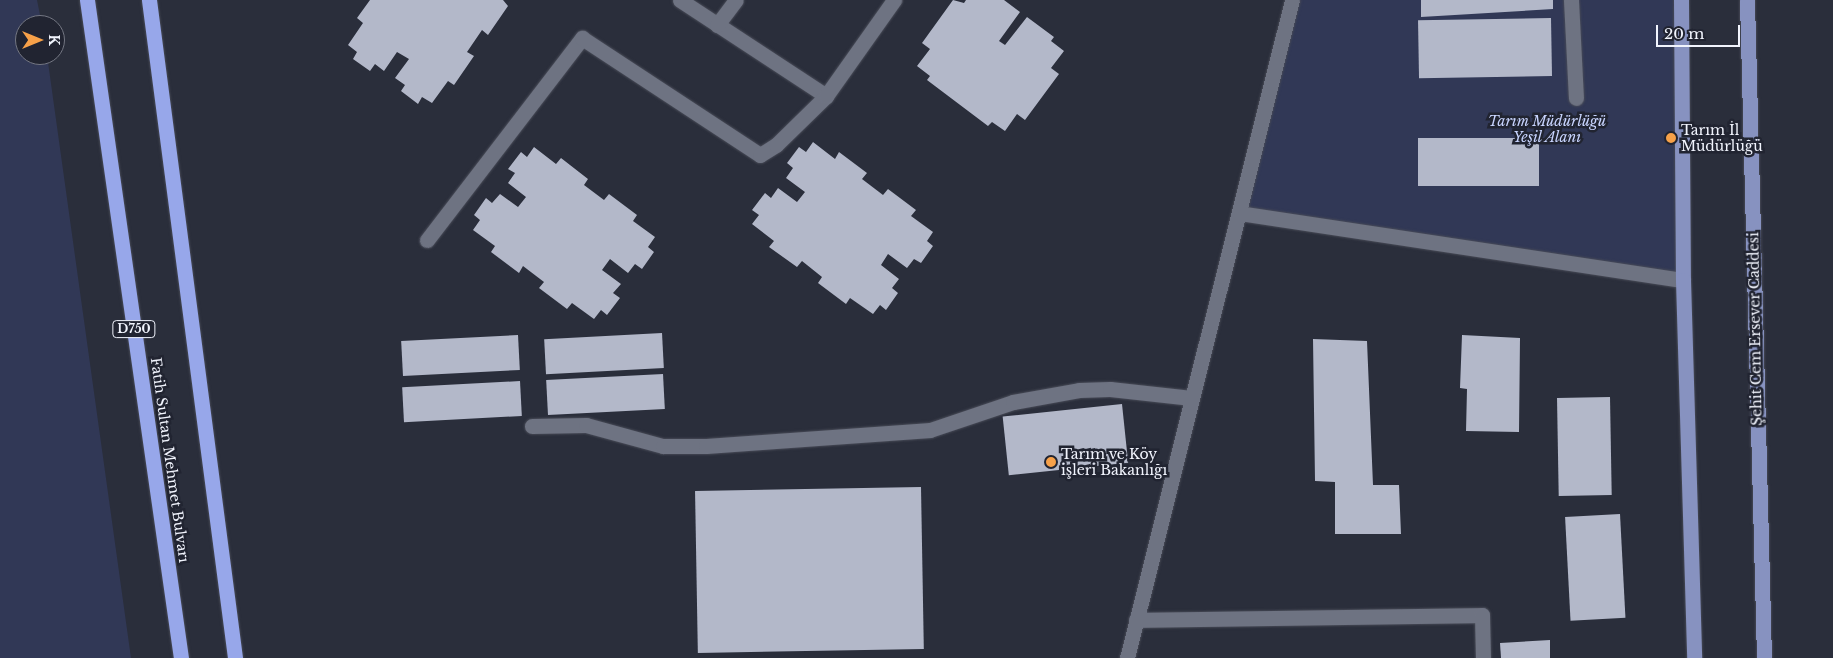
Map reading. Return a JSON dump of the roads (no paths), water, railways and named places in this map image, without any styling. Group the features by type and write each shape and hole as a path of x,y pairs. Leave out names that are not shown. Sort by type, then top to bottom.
{"highway":[{"name":"Fatih Sultan Mehmet Bulvarı","path":"88,0 181,658"},
{"path":"149,0 235,658"}],"main road":[{"path":"1681,0 1683,280 1694,658"},
{"name":"Şehit Cem Ersever Caddesi","path":"1747,0 1764,658"}],"street":[{"path":"680,0 826,96"},
{"path":"717,25 736,0"},
{"path":"427,240 582,38 760,156 776,146 826,96 894,0"},
{"path":"1127,658 1292,0"},
{"path":"1571,0 1576,98"},
{"path":"1239,214 1683,280"},
{"path":"532,426 586,425 663,446 706,446 930,430 1013,402 1079,390 1110,389 1192,398"},
{"path":"1136,620 1482,615 1483,658"}],"place":[{"name":"Tarım İl Müdürlüğü","path":"1671,138"},
{"name":"Tarım ve Köy işleri Bakanlığı","path":"1051,462"}],"park label":[{"name":"Tarım Müdürlüğü Yeşil Alanı","path":"1547,130"}]}
